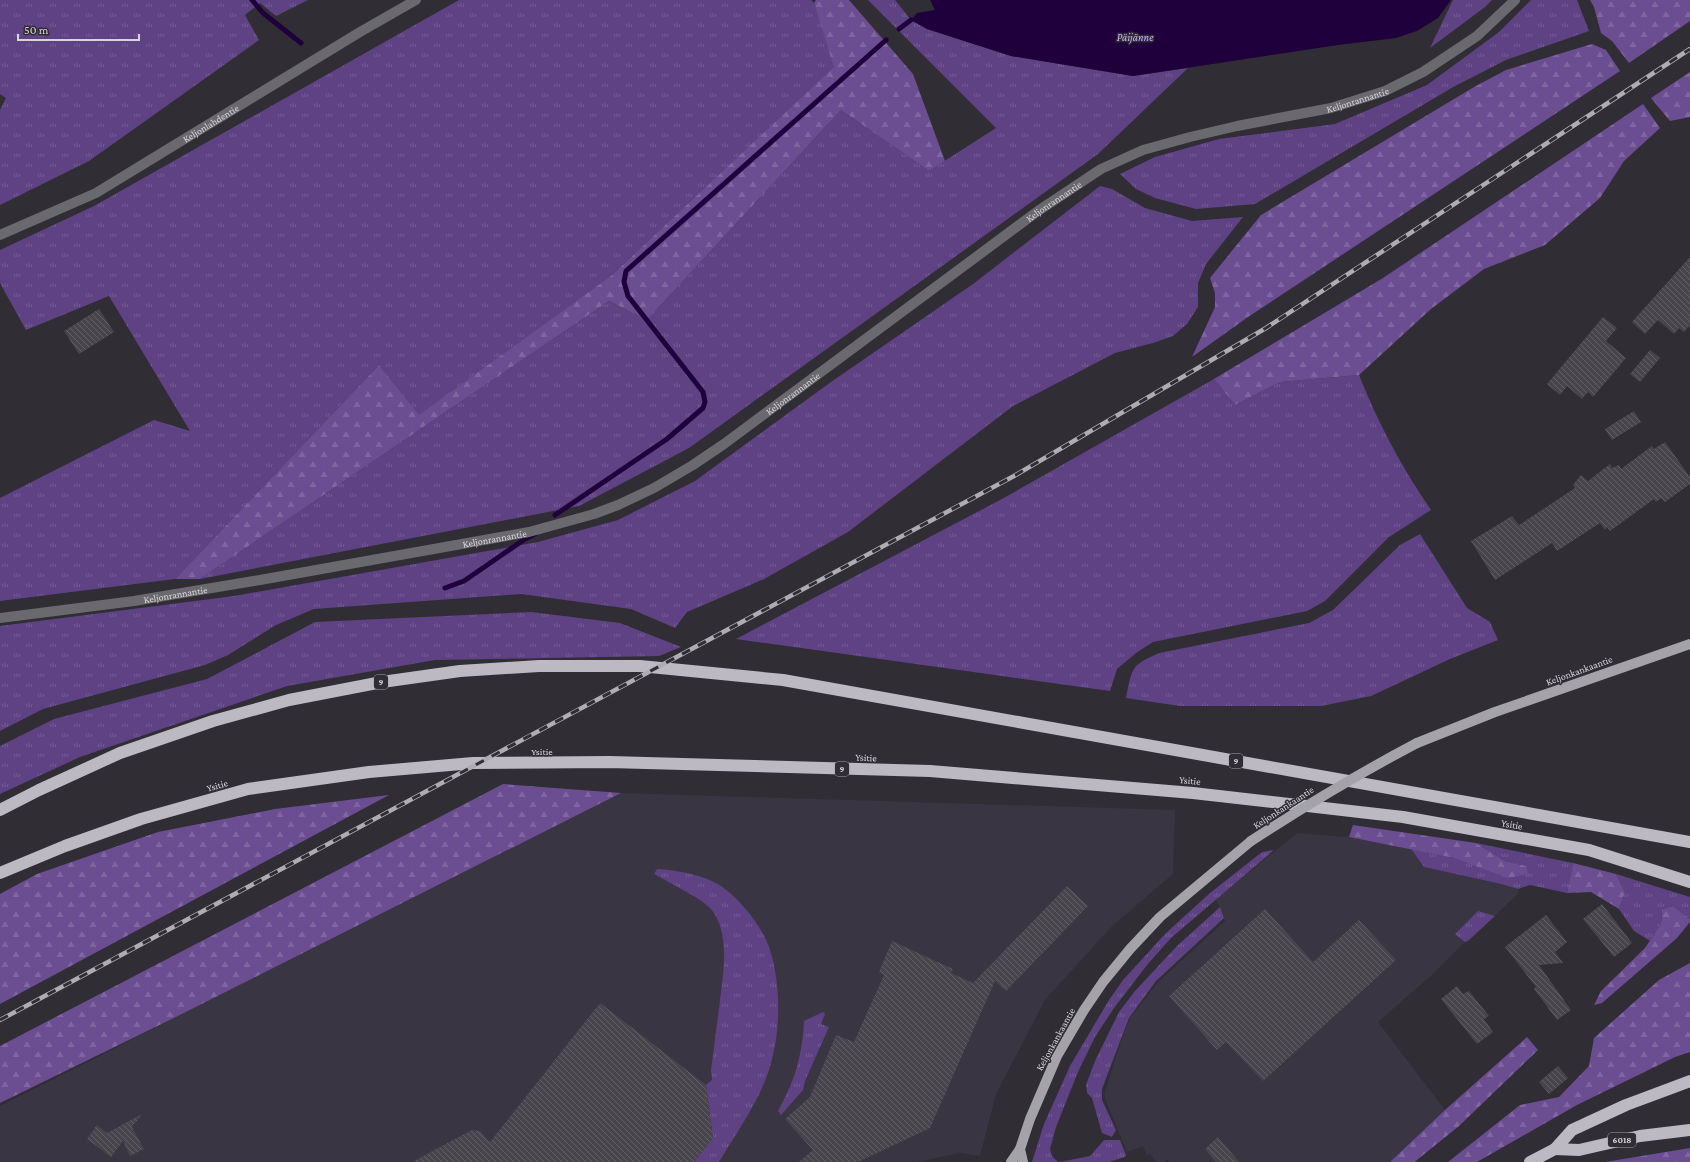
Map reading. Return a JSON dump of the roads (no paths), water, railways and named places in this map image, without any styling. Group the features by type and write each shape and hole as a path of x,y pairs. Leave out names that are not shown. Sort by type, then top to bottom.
{"highway":[{"name":"9","path":"0,810 39,790 120,753 213,721 289,700 382,682 460,671 539,666 640,666 783,680 1690,842"},
{"name":"Ysitie","path":"0,873 65,846 141,819 248,789 369,772 473,764 610,762 930,771 1192,792 1402,817 1589,850 1690,882"},
{"name":"6018","path":"1530,1162 1555,1149 1572,1130 1626,1105 1690,1081"},
{"name":"6018","path":"1555,1149 1579,1150 1640,1136 1690,1130"}],"main road":[{"name":"Keljonkankaantie","path":"1011,1162 1020,1149 1030,1119 1057,1056 1084,1010 1103,982 1160,917 1251,842 1313,801 1417,743 1495,712 1690,644"},
{"path":"1020,1149 1023,1162"}],"street":[{"name":"Keljonlahdentie","path":"0,235 96,193 360,32 416,0"},
{"name":"Keljonrannantie","path":"0,618 134,600 260,580 529,532 594,514 618,505 654,488 693,465 724,444 1032,216 1101,169 1143,150 1190,137 1237,126 1331,108 1385,91 1423,72 1477,36 1515,0"}],"water":[{"name":"Päijänne","path":"930,0 1451,0 1438,18 1417,31 1396,38 1338,45 1133,76 1011,56 927,29 911,20 917,13 935,10"}],"waterway":[{"path":"252,0 263,13 301,43"},
{"path":"899,29 911,20"},
{"path":"555,515 667,439 703,408 705,402 703,392 628,296 624,282 626,271 886,40"},
{"path":"445,588 464,581 525,539 535,534"}],"railway":[{"path":"0,1020 1014,476 1266,328 1690,49"}]}
